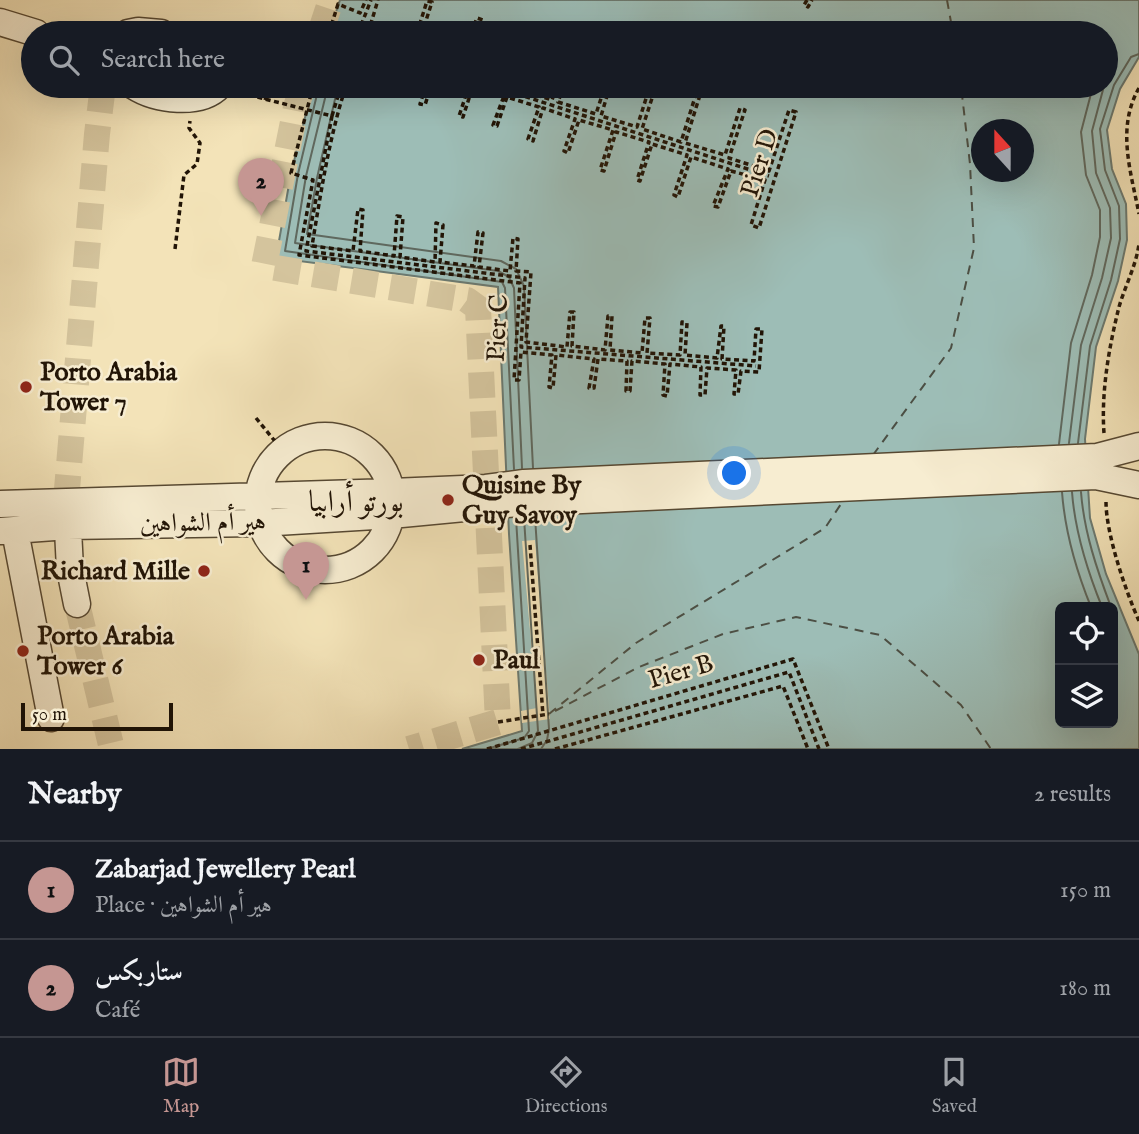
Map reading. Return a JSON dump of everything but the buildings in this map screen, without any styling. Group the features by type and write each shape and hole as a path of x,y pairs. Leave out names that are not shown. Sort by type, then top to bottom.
{"street":[{"path":"0,22 21,28"},
{"path":"315,437 349,441 365,449 377,461 398,503 382,539 364,558 341,568 315,570 291,562 272,545 259,510 266,472 283,451 298,442 315,437"},
{"path":"1101,467 1139,446"},
{"path":"1101,467 1139,485"},
{"name":"هير أم الشواهين","path":"0,504 67,514 259,510 524,493 1101,467"},
{"path":"67,514 70,569 77,604"},
{"name":"هير أم الشواهين","path":"8,531 67,514"},
{"path":"8,531 11,570 51,718"}],"path":[{"path":"333,21 338,4 360,13 366,0"},
{"path":"363,21 371,0"},
{"path":"372,21 378,0"},
{"path":"807,0 804,5 808,7 812,0"},
{"path":"422,21 427,1 432,2 424,21"},
{"path":"1139,88 1126,125 1125,141 1139,214"},
{"path":"174,248 184,175 197,164 200,143 189,128 206,98"},
{"path":"254,98 332,116"},
{"path":"306,108 309,98"},
{"path":"339,98 332,116 306,251 525,278 521,346 756,366"},
{"name":"Pier C","path":"306,108 291,173 313,180 299,255 520,283 514,380 519,380 521,352 552,355 549,387 553,388 556,355 594,359 589,388 594,388 598,359 627,361 626,391 631,391 632,361 665,364 663,395 667,396 670,364 701,367 700,395 705,395 707,368 736,370 734,394 738,394 741,371 759,372 762,329 756,329 754,361 722,359 724,326 721,326 717,358 685,355 687,323 682,322 680,355 647,353 650,318 645,318 642,353 610,350 612,316 608,316 605,350 572,346 574,313 570,312 568,347 526,342 531,272 516,271 518,239 513,238 510,271 479,267 483,233 478,232 474,267 440,261 443,225 436,223 435,262 400,257 403,217 397,216 394,256 359,251 363,210 358,209 353,251 312,246 341,98"},
{"name":"Pier D","path":"465,98 460,116 463,117 469,98"},
{"name":"Pier D","path":"503,98 493,125 497,126 507,98"},
{"name":"Pier D","path":"510,98 539,107 528,139 533,141 543,108 575,119 564,151 568,153 579,120 613,130 600,170 604,171 616,132 649,142 637,180 640,181 652,144 687,155 674,195 678,197 691,157 728,169 713,206 718,207 731,171 765,180 751,225 759,228 796,112 789,110 769,171 729,159 745,110 740,108 725,155 685,143 699,98"},
{"path":"530,98 769,176"},
{"path":"560,98 558,102 596,114 603,98"},
{"path":"605,98 601,116 637,127 646,98"},
{"name":"Pier D","path":"652,98 642,129 681,142 695,98"},
{"path":"1139,246 1119,307 1106,373 1101,467 1113,541 1139,621"},
{"path":"256,418 283,451"},
{"path":"530,545 543,715"},
{"name":"Pier B","path":"487,749 793,659 829,749"},
{"path":"521,749 789,672 819,749"},
{"name":"Pier B","path":"555,749 783,686 808,749"},
{"path":"498,722 549,714"}],"water":[{"path":"340,0 1139,0 1139,57 1118,95 1118,21 333,21"},
{"path":"310,98 1117,98 1107,130 1112,169 1126,204 1127,240 1118,281 1096,347 1085,439 1090,518 1106,574 1118,602 1055,602 1055,728 1118,728 1118,603 1139,654 1139,749 462,749 522,731 509,534 498,287 276,258 291,173"}],"pier":[{"path":"535,540 550,719 522,723 521,711 537,708 522,541"}],"ferry route":[{"path":"947,0 951,21"},
{"path":"873,455 951,348 974,248 970,164 962,98"},
{"path":"549,714 636,643 825,528 843,501"},
{"path":"555,711 639,667 723,634 796,617 880,635 961,705 991,749"}],"tunnel":[{"path":"324,21 331,0"},
{"path":"66,501 102,98"},
{"path":"299,98 264,266 467,300 478,308 498,722 409,749"},
{"path":"77,604 112,749"}],"place":[{"name":"ستاربكس","path":"261,216"},
{"name":"Porto Arabia Tower 7","path":"26,387"},
{"name":"Quisine By Guy Savoy","path":"448,500"},
{"name":"Richard Mille","path":"204,571"},
{"name":"Zabarjad Jewellery Pearl","path":"306,600"},
{"name":"Porto Arabia Tower 6","path":"23,651"},
{"name":"Paul","path":"479,660"}],"district":[{"name":"بورتو أرابيا","path":"356,503"}]}
